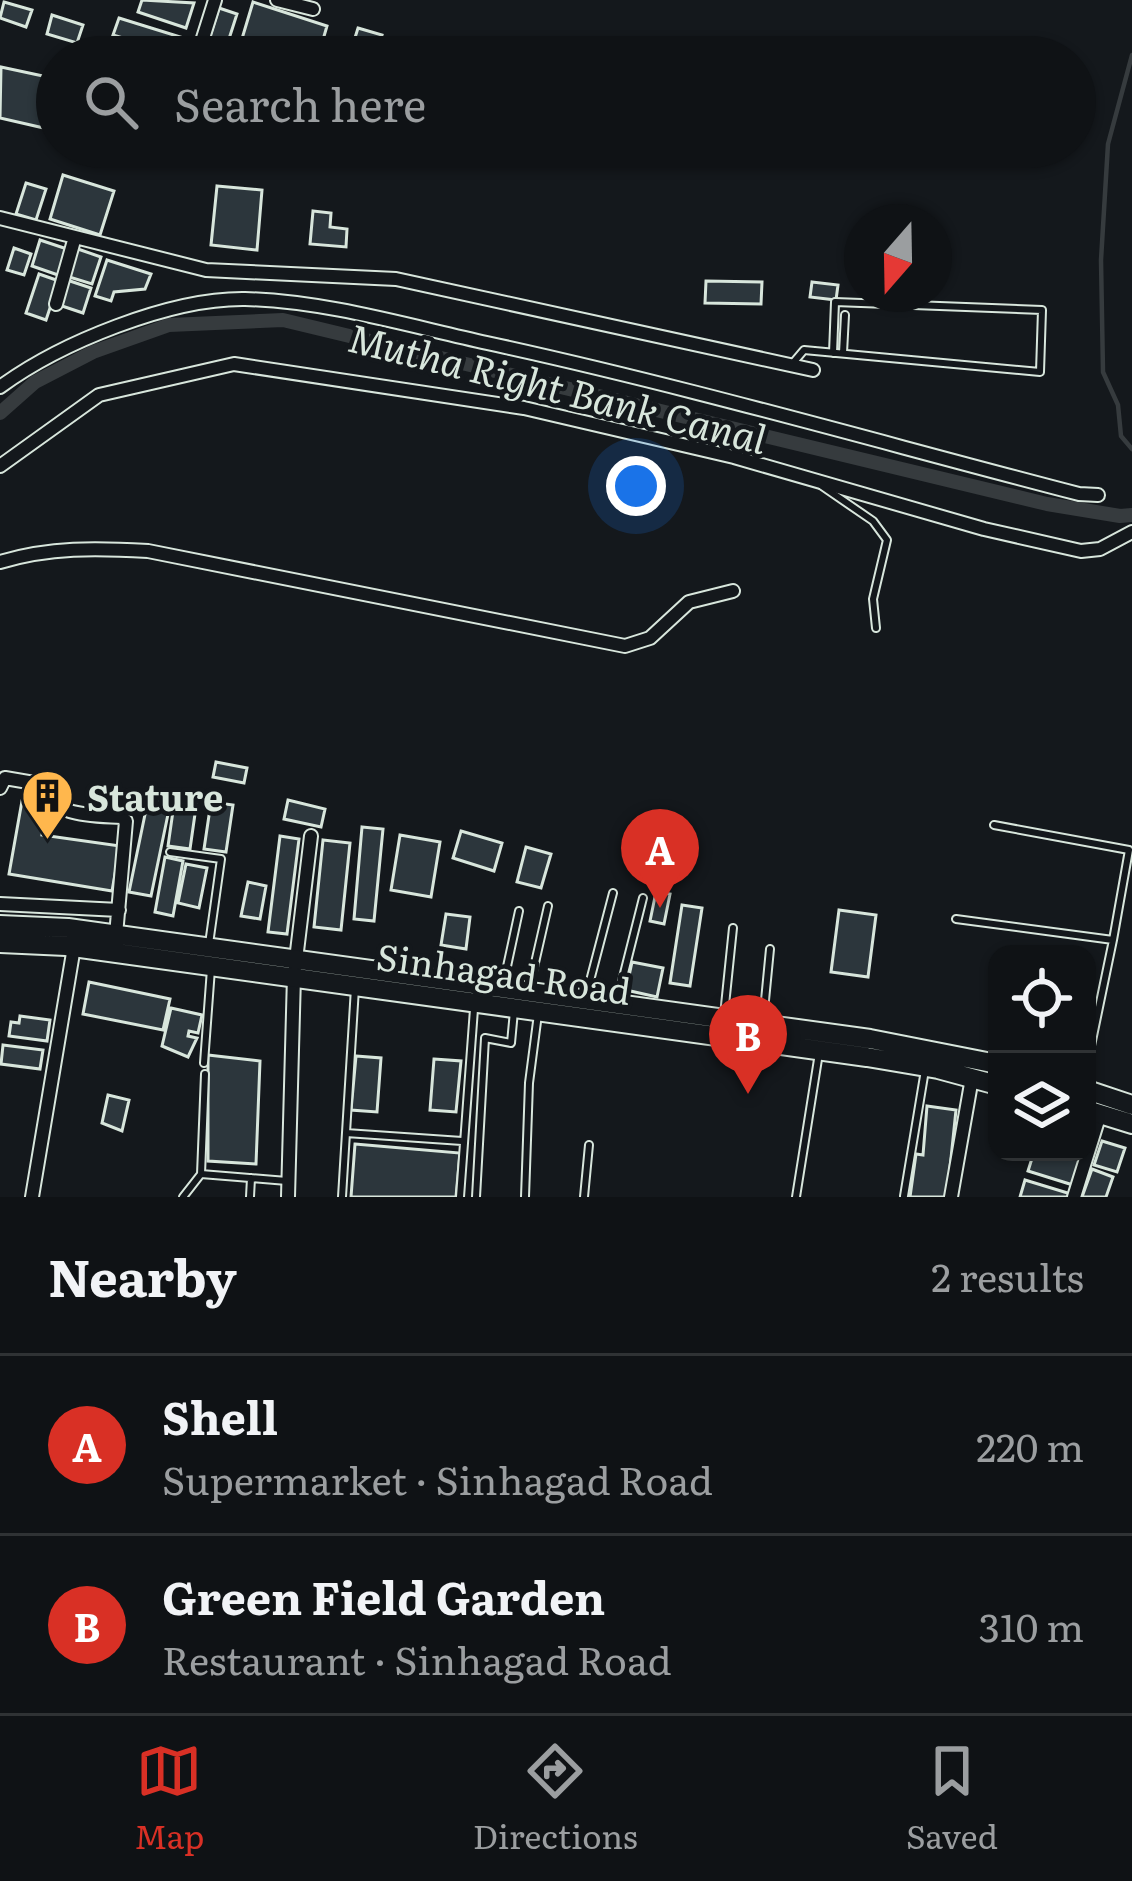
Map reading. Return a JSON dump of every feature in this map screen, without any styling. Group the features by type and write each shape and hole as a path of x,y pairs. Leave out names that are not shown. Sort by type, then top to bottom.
{"main road":[{"name":"Sinhagad Road","path":"0,926 116,935 210,956"},
{"name":"Sinhagad Road","path":"0,943 210,956 520,998 820,1050 869,1048 988,1063"},
{"name":"Sinhagad Road","path":"295,968 355,985 474,1001 585,1000 763,1024 988,1082"},
{"path":"1096,1093 1132,1105"},
{"path":"1096,1113 1132,1124"}],"street":[{"path":"204,36 215,0"},
{"path":"277,0 313,9"},
{"path":"0,218 206,270 396,279 813,370"},
{"path":"56,304 75,237"},
{"path":"0,387 20,372 128,320 242,299 283,303 557,358 1097,495"},
{"path":"0,466 99,395 234,364 524,408 817,479 984,529 1081,551 1100,549 1132,532"},
{"path":"0,562 35,551 80,547 148,551 625,646 650,638 688,602 734,591"},
{"path":"0,788 4,778 40,784 70,814 126,821 116,935"},
{"path":"288,1197 295,968 311,836"},
{"path":"0,904 118,910"},
{"path":"32,1197 74,947"},
{"path":"951,1197 972,1078"},
{"path":"1074,1197 1082,1161"}],"lane":[{"path":"790,365 804,350 1040,372 1042,310 835,302 838,353"},
{"path":"838,353 845,315"},
{"path":"817,479 828,492 873,521 887,540 872,606 876,628"},
{"path":"994,825 1129,850 1089,1053"},
{"path":"170,852 220,860 204,1063"},
{"path":"585,1000 613,892"},
{"path":"616,1004 643,898"},
{"path":"476,1197 484,1038 511,1043 548,906"},
{"path":"519,910 520,998 529,1082 525,1197"},
{"path":"956,919 1113,940"},
{"path":"723,1019 733,928"},
{"path":"763,1024 770,949"},
{"path":"342,1197 355,985"},
{"path":"460,1197 474,1001"},
{"path":"796,1197 820,1050"},
{"path":"904,1196 925,1066"},
{"path":"183,1197 201,1174 205,1074"},
{"path":"346,1133 463,1142"},
{"path":"584,1197 589,1145"},
{"path":"201,1174 288,1181"},
{"path":"250,1197 251,1178"}],"building":[{"path":"142,0 194,3 186,28 138,12"},
{"path":"4,2 32,10 26,27 0,18"},
{"path":"253,2 327,26 324,36 243,36"},
{"path":"219,8 237,14 230,36 210,36"},
{"path":"52,15 83,25 79,36 47,34"},
{"path":"119,18 177,36 116,36"},
{"path":"358,28 382,35 382,36 356,36"},
{"path":"1,67 36,74 36,126 0,118"},
{"path":"63,175 114,191 100,235 50,219"},
{"path":"26,183 46,189 36,220 16,214"},
{"path":"217,186 262,190 257,250 211,245"},
{"path":"313,211 331,213 330,227 347,229 346,247 310,244"},
{"path":"40,240 67,249 58,275 32,266"},
{"path":"14,248 31,254 24,275 7,270"},
{"path":"75,248 101,257 92,284 66,276"},
{"path":"107,260 151,274 145,289 114,292 111,301 95,296"},
{"path":"39,274 59,281 46,320 26,313"},
{"path":"67,280 91,288 83,313 59,305"},
{"path":"706,281 762,282 761,304 705,303"},
{"path":"812,282 838,285 836,300 810,297"},
{"path":"216,762 247,768 244,783 213,777"},
{"path":"149,795 171,800 151,896 129,892"},
{"path":"175,797 197,800 190,849 168,846"},
{"path":"288,800 325,809 321,827 284,819"},
{"name":"Stature","path":"22,801 47,805 42,835 120,846 112,891 9,874"},
{"path":"211,802 233,805 226,852 204,849"},
{"path":"362,827 383,829 374,921 354,919"},
{"path":"461,831 502,843 494,871 453,858"},
{"path":"400,835 440,842 431,897 391,890"},
{"path":"280,836 299,839 287,934 268,932"},
{"path":"323,840 350,843 341,930 314,927"},
{"path":"526,847 551,854 541,888 517,882"},
{"path":"165,857 183,861 173,916 155,912"},
{"path":"186,864 207,868 199,908 178,903"},
{"path":"248,882 266,886 260,919 241,916"},
{"path":"656,892 670,894 664,924 650,921"},
{"path":"682,905 702,908 690,986 670,983"},
{"path":"839,910 876,915 868,977 831,972"},
{"path":"446,914 470,917 466,949 441,945"},
{"path":"632,962 663,968 657,997 626,990"},
{"path":"89,982 170,999 163,1030 83,1014"},
{"path":"171,1008 202,1015 198,1033 189,1031 188,1036 197,1038 188,1057 162,1046"},
{"path":"20,1016 50,1020 47,1041 9,1036 11,1022 19,1023"},
{"path":"3,1045 43,1050 40,1069 1,1064"},
{"path":"208,1055 260,1061 256,1164 208,1161"},
{"path":"356,1056 381,1058 377,1112 351,1110"},
{"path":"434,1059 461,1061 456,1112 430,1110"},
{"path":"108,1095 129,1100 122,1131 102,1123"},
{"path":"927,1106 956,1110 947,1197 910,1197 916,1154 923,1155"},
{"path":"1102,1141 1125,1148 1117,1172 1094,1165"},
{"path":"355,1144 460,1153 456,1197 351,1197"},
{"path":"1031,1161 1080,1161 1073,1185 1028,1171"},
{"path":"1092,1169 1113,1177 1106,1197 1082,1197"},
{"path":"1025,1180 1071,1194 1070,1197 1020,1197"}],"waterway":[{"path":"1132,55 1108,144 1101,260 1103,372 1118,405 1121,436 1132,449"},
{"name":"Mutha Right Bank Canal","path":"0,413 35,382 93,352 169,325 283,320 1047,504 1132,515"}],"place":[{"name":"Stature","path":"48,841"},
{"name":"Shell","path":"660,908"},
{"name":"Green Field Garden","path":"748,1094"}]}
